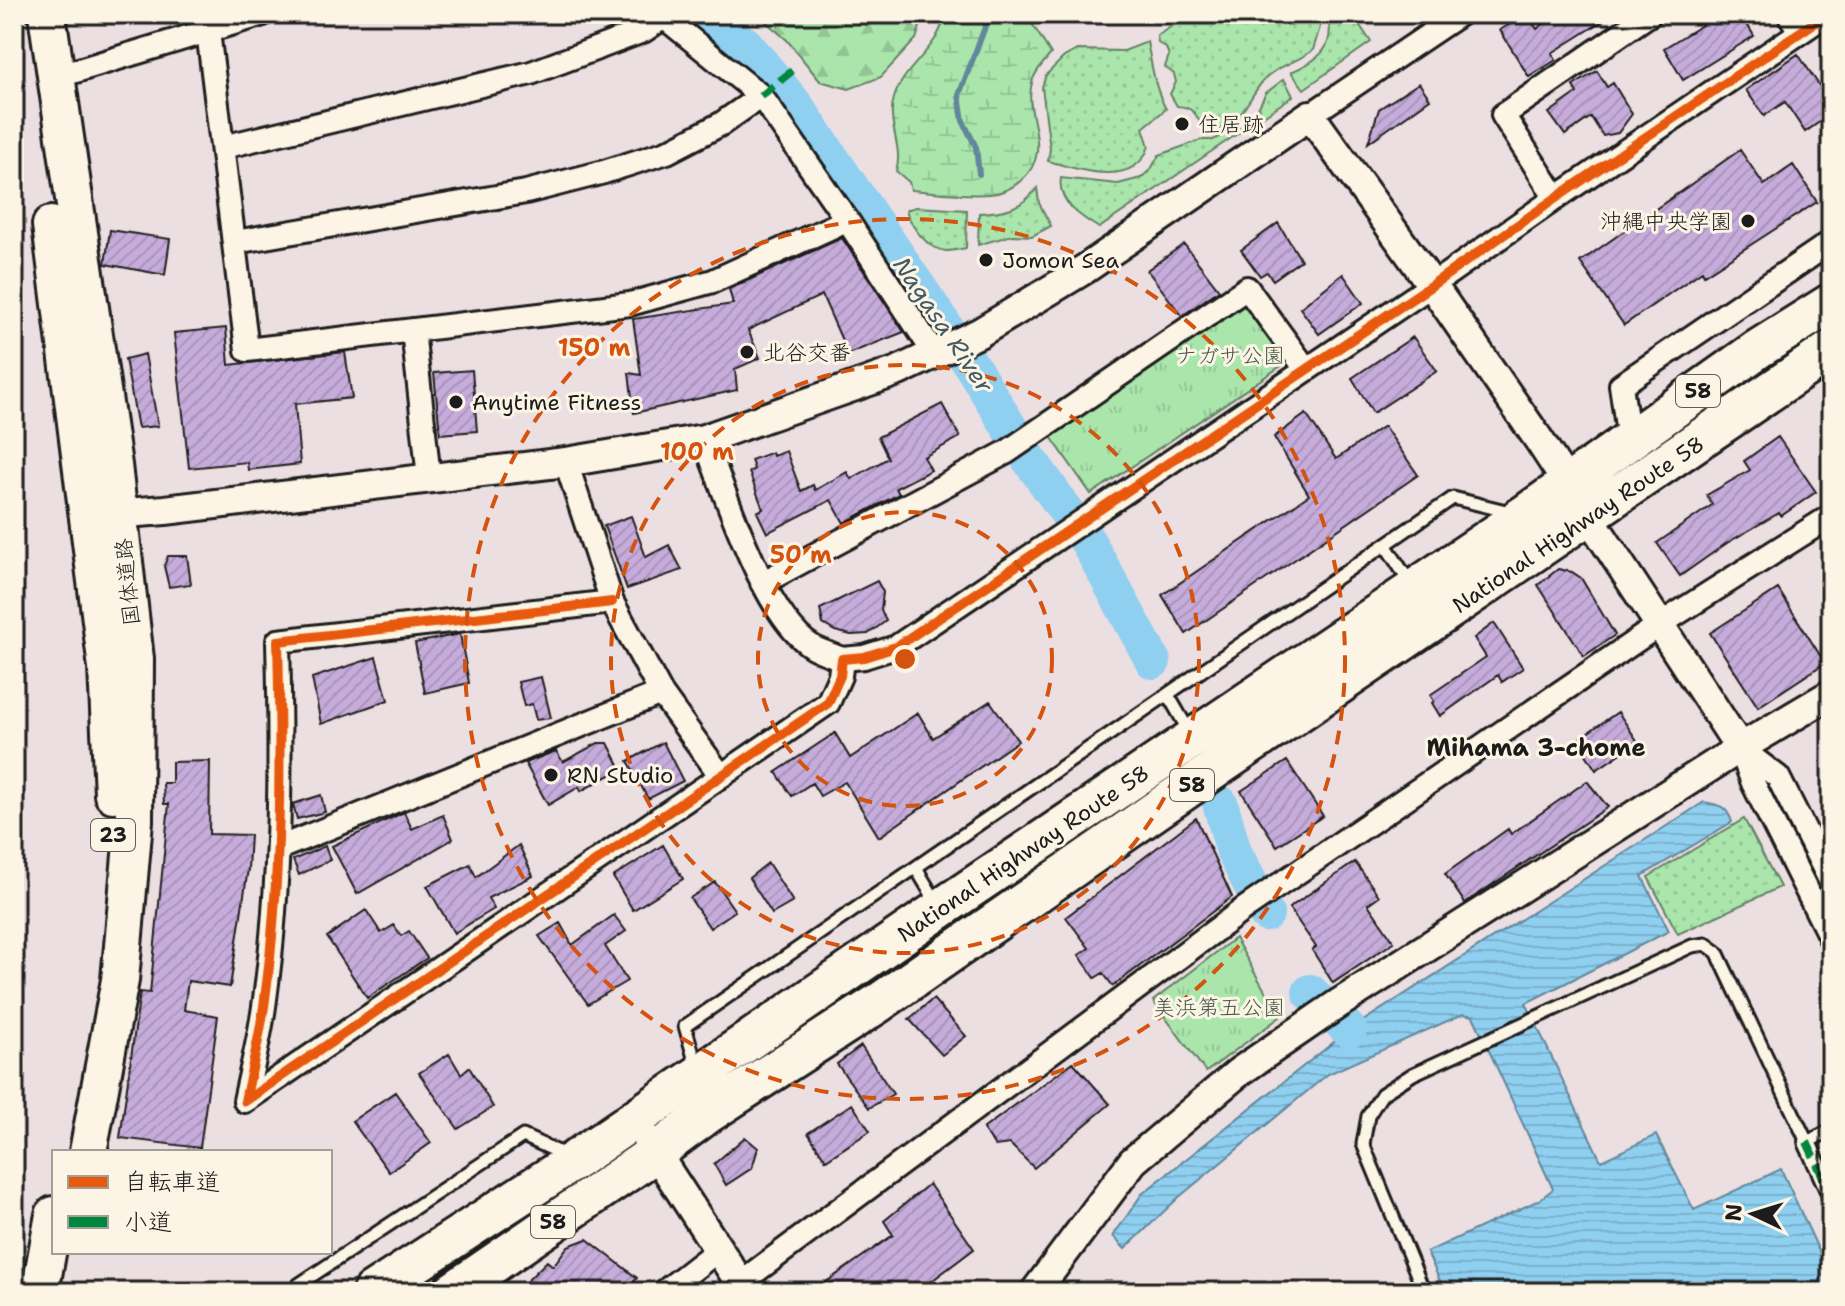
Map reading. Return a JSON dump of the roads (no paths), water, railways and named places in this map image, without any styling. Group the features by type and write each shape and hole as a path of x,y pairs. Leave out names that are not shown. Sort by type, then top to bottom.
{"highway":[{"name":"National Highway Route 58","path":"372,1292 575,1160 1523,515 1758,349 1831,303"},
{"name":"National Highway Route 58","path":"452,1292 709,1113 880,1002 1831,350"}],"main road":[{"name":"国体道路","path":"24,14 104,515 135,659 134,821 120,980 88,1150"},
{"name":"国体道路","path":"47,14 104,515 114,830 104,927 66,1150"},
{"path":"40,1292 52,1226"},
{"path":"62,1292 69,1254"}],"street":[{"path":"56,77 263,14"},
{"path":"104,515 566,462 704,439 898,371 977,333 1085,269 1460,14"},
{"path":"1556,198 1503,115 1650,14"},
{"path":"704,439 762,583 789,626 812,647 842,659 864,657 896,647 1432,285 1794,23 1827,14"},
{"path":"223,147 531,73 643,31 662,16 761,96 935,353"},
{"path":"208,31 247,350 630,304 713,281 847,220"},
{"path":"235,242 526,192 604,172 667,152 721,124 761,96"},
{"path":"1310,115 1432,285 1589,515 1740,748 1753,783 1831,939"},
{"path":"1629,440 1621,385 1831,242"},
{"path":"762,583 1007,452 1247,288 1306,369"},
{"path":"413,330 429,478"},
{"path":"566,462 612,602 661,693 721,776"},
{"path":"633,1119 743,1288 1244,909 1659,625 1831,516"},
{"path":"612,602 278,641 281,754 279,848 265,1002 245,1101 828,703 840,676 842,659"},
{"path":"279,848 661,693"},
{"path":"1035,1292 1133,1161 1239,1072 1338,1004 1740,748 1831,694"},
{"path":"1740,748 1778,777 1831,882"},
{"path":"1807,1142 1831,1195"},
{"path":"664,1292 718,1250"}],"lane":[{"path":"699,1073 685,1026 1453,498 1523,515"},
{"path":"1386,546 1414,589"},
{"path":"1168,695 1193,739"},
{"path":"916,868 940,909"},
{"path":"1420,1292 1422,1287 1363,1144 1368,1116 1382,1094 1413,1074 1692,946 1706,944 1717,952 1807,1142 1831,1130"},
{"path":"297,1292 298,1285 523,1136 575,1160"}],"water":[{"path":"1704,802 1722,807 1732,822 1642,876 1669,931 1526,1003 1601,1161 1656,1135 1694,1210 1781,1169 1831,1277 1831,1292 1442,1292 1427,1252 1539,1200 1553,1189 1473,1016 1463,1014 1328,1074 1178,1198 1125,1249 1113,1236 1142,1194 1349,1030"}],"waterway":[{"name":"Nagasa River","path":"701,14 745,44 797,107 973,368 1027,456 1088,542 1153,661"},
{"path":"979,174 976,147 963,121 959,95 990,14"},
{"name":"Nagasa River","path":"1220,803 1234,852 1266,914"},
{"name":"Nagasa River","path":"1310,992 1349,1030"}],"place":[{"name":"住居跡","path":"1182,124"},
{"name":"沖縄中央学園","path":"1748,221"},
{"name":"Jomon Sea","path":"986,260"},
{"name":"北谷交番","path":"747,352"},
{"name":"Anytime Fitness","path":"456,402"},
{"name":"RN Studio","path":"551,775"}],"district":[{"name":"Mihama 3-chome","path":"1536,748"}],"park label":[{"name":"ナガサ公園","path":"1230,355"},
{"name":"美浜第五公園","path":"1219,1007"}]}
